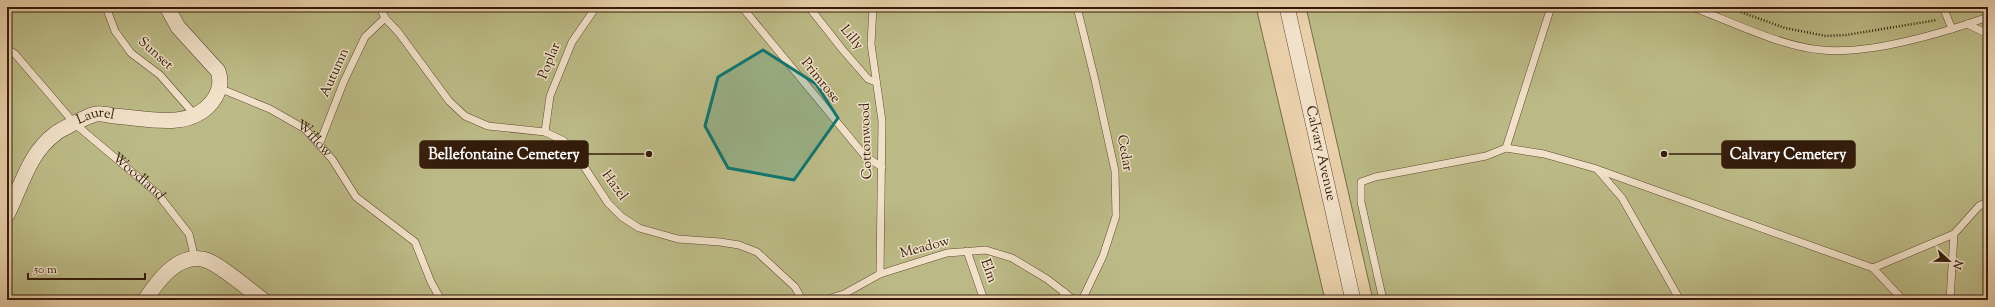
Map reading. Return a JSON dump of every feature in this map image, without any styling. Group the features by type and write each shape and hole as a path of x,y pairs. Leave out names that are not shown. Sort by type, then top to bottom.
{"street":[{"path":"167,7 178,27 218,71 221,79 219,88"},
{"name":"Calvary Avenue","path":"1287,7 1354,300"},
{"name":"Laurel","path":"7,215 19,193 32,158 55,134 96,114 169,122 195,115 207,108 217,96 219,88"},
{"path":"145,300 157,282 174,268 188,259 202,258 218,266 263,300"}],"lane":[{"name":"Sunset","path":"106,7 115,31 131,53 160,75 195,115"},
{"name":"Hazel","path":"380,7 385,18 400,32 449,102 465,116 488,126 546,132 564,141 585,168 608,203 622,217 639,228 678,239 739,245 757,252 795,287 802,300"},
{"name":"Poplar","path":"546,132 550,96 572,42 596,7"},
{"name":"Primrose","path":"742,7 865,156 882,167"},
{"name":"Lilly","path":"809,7 842,49 868,78 876,82"},
{"name":"Cottonwood","path":"874,7 871,44 882,121 880,274"},
{"name":"Cedar","path":"1076,7 1095,80 1115,171 1116,216 1103,256 1082,300"},
{"path":"1506,148 1551,7"},
{"path":"1692,7 1792,45 1822,50 1856,50 1952,30 1988,17"},
{"path":"1943,7 1952,30"},
{"name":"Autumn","path":"319,145 344,81 365,37 385,18"},
{"path":"1967,24 1988,34"},
{"name":"Woodland","path":"7,49 15,54 75,124 157,193 189,234 195,259"},
{"name":"Willow","path":"219,88 270,109 305,129 332,159 356,196 415,242 431,282 441,300"},
{"path":"1383,300 1361,202 1361,182 1375,177 1486,156 1506,148 1556,157 1597,169 1873,268 1903,300"},
{"path":"1597,169 1622,198 1680,300"},
{"path":"1873,268 1954,234 1979,206 1988,202"},
{"path":"1950,300 1954,234"},
{"name":"Meadow","path":"824,300 844,294 880,274 946,253 986,250 1012,258 1048,279 1074,300"},
{"name":"Elm","path":"966,251 984,300"},
{"path":"1062,300 1064,292"}],"path":[{"path":"1727,7 1785,28 1826,36 1846,36 1947,18"}],"highlighted area":[{"path":"763,50 816,84 838,118 794,180 728,168 705,126 718,77"}],"shaded area":[{"path":"7,7 1256,7 1325,300 7,300"},
{"path":"1306,7 1988,7 1988,300 1373,300"}],"place":[{"name":"Bellefontaine Cemetery","path":"649,154"},
{"name":"Calvary Cemetery","path":"1664,154"}]}
